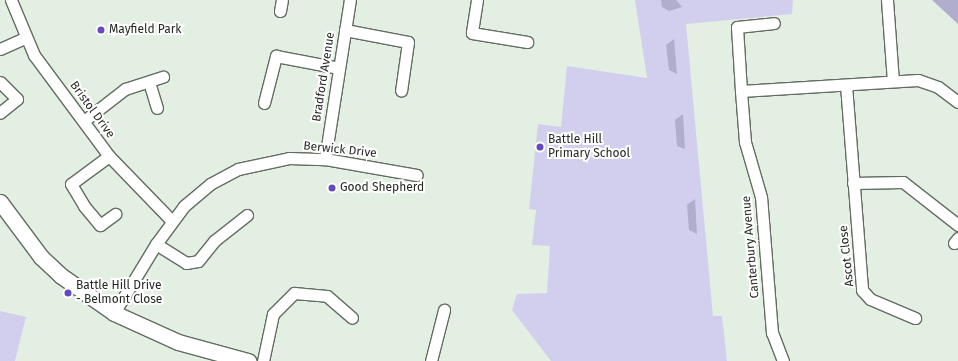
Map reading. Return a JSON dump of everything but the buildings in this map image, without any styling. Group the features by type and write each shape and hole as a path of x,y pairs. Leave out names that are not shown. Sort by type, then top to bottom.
{"street":[{"name":"Bristol Drive","path":"11,0 25,38 34,56 85,120 109,156 172,221"},
{"path":"280,11 282,0"},
{"name":"Bradford Avenue","path":"325,159 350,0"},
{"path":"477,0 472,33 527,42"},
{"path":"887,0 893,81"},
{"name":"Canterbury Avenue","path":"774,23 737,27 745,142 761,197 772,333 782,361"},
{"path":"345,30 408,42 401,91"},
{"path":"0,49 25,38"},
{"path":"264,103 276,56 339,68"},
{"path":"85,120 125,89 163,77"},
{"path":"741,91 893,81 931,83 958,102"},
{"path":"0,82 17,99 0,113"},
{"path":"149,82 157,108"},
{"name":"Ascot Close","path":"846,85 862,290 870,299 915,318"},
{"path":"109,156 71,184 84,206 100,224 115,214"},
{"name":"Berwick Drive","path":"114,313 156,244 172,221 210,184 238,169 288,158 325,159 417,175"},
{"path":"853,183 902,182 958,225"},
{"path":"0,202 41,257 60,275 114,313 178,342 248,361"},
{"path":"156,244 186,263 198,261 214,241 247,216"},
{"path":"263,361 273,314 294,293 327,296 352,318"},
{"path":"431,361 444,310"}],"shaded area":[{"path":"635,0 793,0 792,14 686,24 713,316 722,316 727,361 551,361 512,310 517,294 547,293 550,246 532,245 536,210 529,209 538,124 561,127 567,66 647,78"},
{"path":"661,0 676,0 682,7 669,11 662,7"},
{"path":"932,0 958,0 958,24"},
{"path":"674,39 677,74 669,70 666,45"},
{"path":"683,114 685,149 677,146 675,120"},
{"path":"695,199 697,234 689,230 687,205"},
{"path":"0,311 26,317 15,361 0,361"}],"place":[{"name":"Mayfield Park","path":"101,30"},
{"name":"Battle Hill Primary School","path":"540,147"},
{"name":"Good Shepherd","path":"332,188"},
{"name":"Battle Hill Drive - Belmont Close","path":"68,293"}]}
